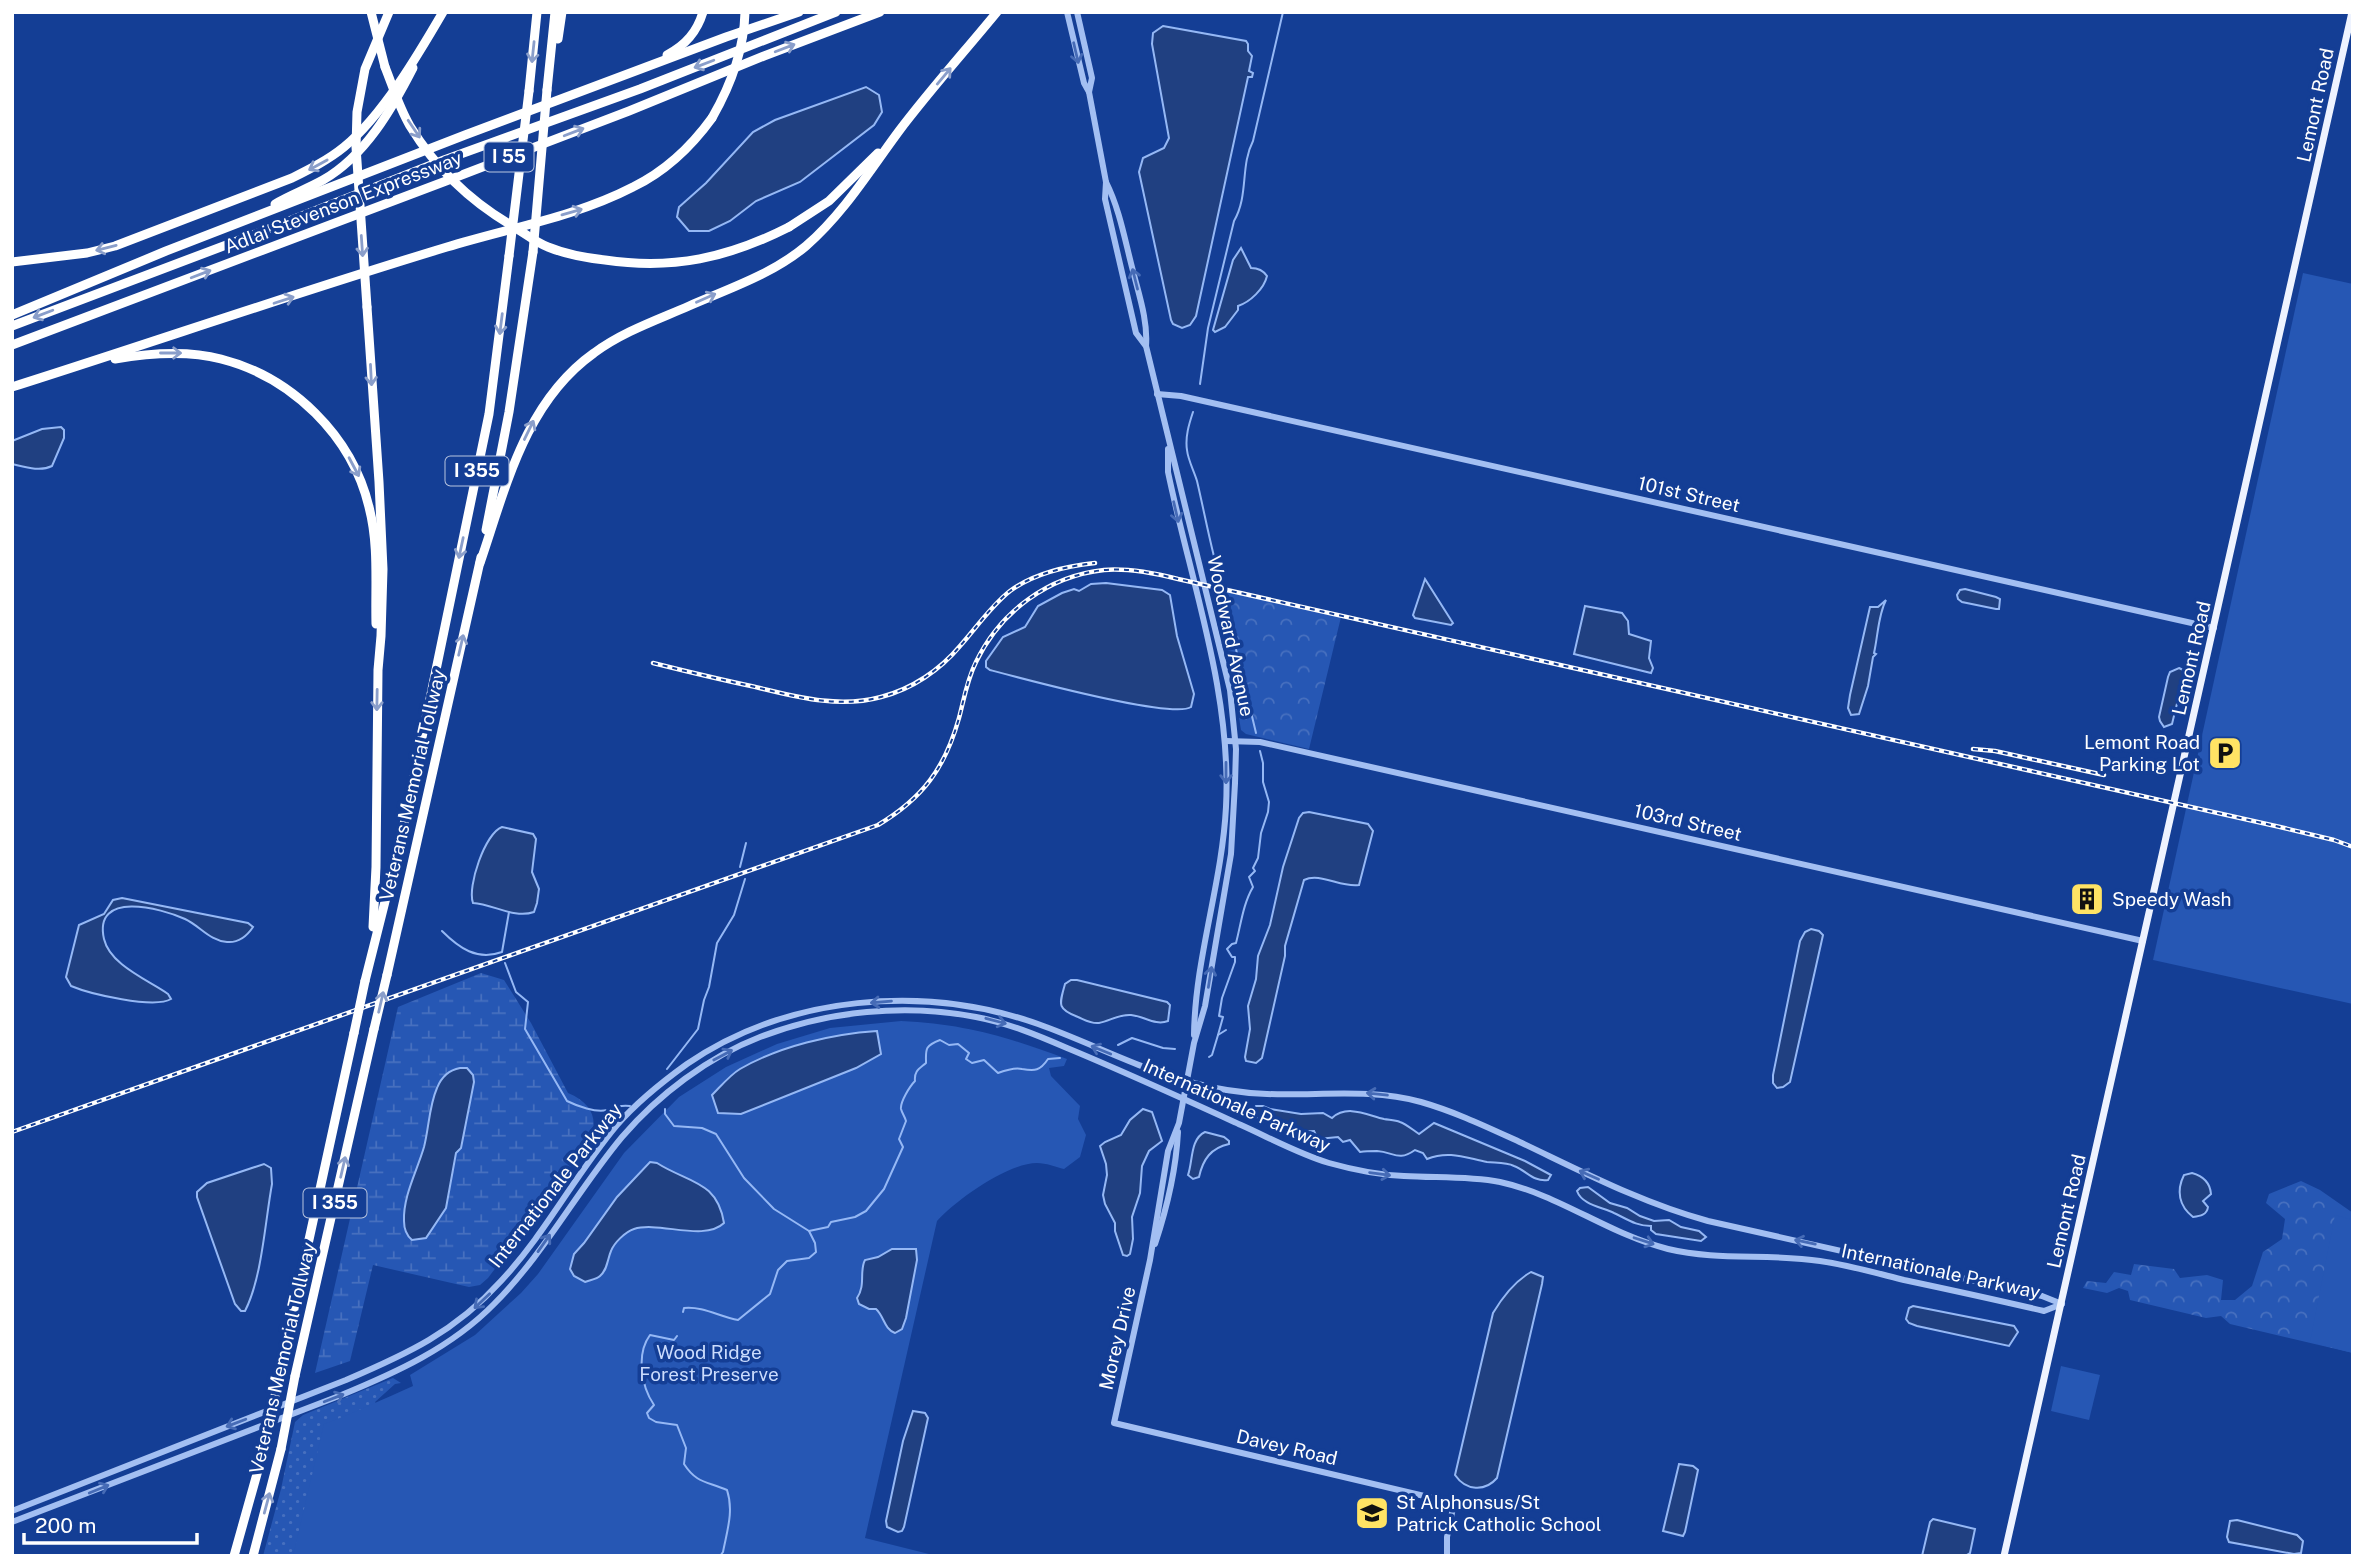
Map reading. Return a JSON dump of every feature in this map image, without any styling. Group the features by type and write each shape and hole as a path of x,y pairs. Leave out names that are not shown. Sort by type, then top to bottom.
{"highway":[{"path":"371,12 385,67 411,127 447,175 480,205 548,247 589,258 664,264 703,260 736,251 789,227 829,201 901,129"},
{"path":"378,670 382,528 357,159 357,112 368,60 389,12"},
{"name":"Veterans Memorial Tollway","path":"234,1556 262,1455 372,948 402,834 489,414 537,12"},
{"name":"Veterans Memorial Tollway","path":"253,1556 281,1450 295,1376 480,563 509,412 533,252 555,12"},
{"path":"547,86 562,12"},
{"path":"588,90 670,54 682,46 692,35 704,12"},
{"path":"12,387 447,247 580,210 631,188 658,173 695,141 712,118 730,83 738,59 745,12"},
{"path":"12,315 465,135 799,12"},
{"name":"Adlai Stevenson Expressway","path":"12,326 457,155 640,89 836,12"},
{"name":"Adlai Stevenson Expressway","path":"12,347 880,12"},
{"path":"480,563 518,453 539,411 558,383 572,369 616,339 793,256 828,225 901,129 998,12"},
{"path":"234,225 323,180 361,149 406,83 441,16"},
{"path":"12,262 115,246 279,183 316,166 345,147 364,129 441,16"},
{"path":"12,309 32,307"},
{"path":"79,366 162,353 203,355 253,371 304,401 331,430 359,476 369,506 375,544 378,670 376,867 372,948"}],"main road":[{"name":"Lemont Road","path":"2004,1556 2352,12"}],"street":[{"name":"Woodward Avenue","path":"1067,12 1084,83 1089,92 1106,182 1105,199 1136,333 1146,346 1227,679 1235,740 1231,854 1205,1006 1194,1044 1185,1099"},
{"name":"Woodward Avenue","path":"1077,12 1091,78 1089,92"},
{"name":"101st Street","path":"1157,394 1181,396 2214,628"},
{"name":"Woodward Avenue","path":"1168,444 1168,472 1219,690 1226,741 1226,808 1219,872 1195,1001 1194,1044"},
{"name":"103rd Street","path":"1226,741 1260,742 1284,747 2143,941"},
{"name":"Internationale Parkway","path":"12,1511 346,1380 428,1343 499,1284 618,1125 656,1088 704,1053 756,1029 826,1009 902,1000 980,1007 1005,1014 1038,1024 1188,1082 1253,1093 1349,1092 1409,1099 1470,1119 1605,1182 1676,1211 1708,1221 2042,1296 2062,1304"},
{"name":"Internationale Parkway","path":"12,1522 388,1377 445,1344 492,1306 522,1274 621,1138 662,1098 713,1060 759,1038 826,1018 874,1011 923,1010 974,1016 1026,1030 1324,1161 1385,1174 1459,1177 1509,1184 1561,1202 1619,1233 1675,1250 1721,1256 1821,1261 2044,1311 2062,1304"},
{"path":"656,1088 662,1098"},
{"name":"Morey Drive","path":"1114,1423 1150,1260 1168,1151 1185,1099"},
{"name":"Davey Road","path":"1114,1423 1454,1503 1447,1536 1447,1556"}],"green space":[{"path":"2303,273 2353,284 2353,1004 2153,960"},
{"path":"1213,588 1341,617 1309,749 1246,734 1241,730"},
{"path":"481,973 504,980 531,1023 568,1093 589,1108 594,1122 591,1137 488,1278 480,1285 469,1287 373,1265 350,1361 315,1373 398,1007"},
{"name":"Wood Ridge Forest Preserve","path":"901,1021 946,1025 986,1033 1067,1059 1064,1066 1049,1068 1051,1076 1080,1106 1078,1119 1086,1135 1080,1157 1064,1169 1037,1163 1012,1169 969,1193 937,1221 865,1538 937,1556 293,1556 324,1424 413,1386 410,1375 475,1335 521,1293 538,1274 624,1153 679,1097 726,1067 777,1044 830,1028"},
{"path":"2301,1181 2320,1190 2353,1213 2353,1353 2230,1324 2221,1316 2206,1318 2130,1300 2128,1291 2119,1288 2107,1293 2083,1288 2087,1281 2106,1283 2114,1272 2131,1275 2134,1264 2174,1269 2180,1278 2207,1275 2223,1280 2221,1300 2235,1300 2252,1286 2263,1252 2282,1239 2285,1219 2266,1203 2269,1194"},
{"path":"2335,1215 2353,1220 2353,1353 2310,1342"},
{"path":"2061,1366 2100,1375 2089,1420 2051,1411"},
{"path":"393,1378 401,1383 395,1384 375,1402 471,1556 263,1556 295,1422 303,1415"}],"shaded area":[{"path":"1163,26 1246,41 1252,56 1249,71 1253,73 1252,77 1248,77 1196,316 1190,325 1182,328 1171,320 1139,172 1143,158 1164,148 1169,138 1152,44 1153,33"},
{"path":"866,87 879,95 882,112 874,125 800,182 756,201 730,221 709,231 689,231 677,217 679,207 706,183 753,132 775,120"},
{"path":"1241,248 1251,268 1264,272 1267,276 1256,294 1238,306 1238,310 1225,327 1215,332 1213,330 1233,260"},
{"path":"61,427 64,430 64,438 52,466 37,469 12,464 12,441 42,429"},
{"path":"1425,579 1453,623 1451,625 1415,618 1413,615"},
{"path":"1106,583 1162,590 1170,595 1177,636 1194,694 1191,707 1178,709 1127,703 1031,681 986,667 986,661 1003,637 1025,627 1038,606 1062,593 1074,589 1079,591 1091,584"},
{"path":"1960,590 2000,599 1999,609 1962,602 1957,595"},
{"path":"1886,600 1868,686 1859,714 1851,715 1848,708 1850,695 1870,607 1878,607"},
{"path":"1585,606 1622,613 1628,621 1629,634 1651,641 1651,673 1574,654"},
{"path":"2179,668 2184,675 2172,724 2164,727 2159,717 2168,677 2170,672"},
{"path":"1303,813 1368,824 1373,831 1359,885 1317,878 1304,880 1285,946 1262,1058 1256,1063 1246,1061 1250,1029 1248,1006 1256,979 1258,956 1270,925 1283,867 1299,818"},
{"path":"502,827 533,834 536,839 532,872 539,889 534,912 519,914 473,903 473,885 479,861 489,839"},
{"path":"122,898 248,923 253,927 242,938 227,942 215,939 174,915 131,906 118,908 109,914 103,924 108,948 122,964 168,994 171,999 163,1002 137,1001 92,993 71,986 66,977 79,925 104,914 113,900"},
{"path":"1811,929 1823,935 1790,1082 1777,1088 1773,1083 1773,1075 1800,941 1805,932"},
{"path":"1071,980 1167,1002 1170,1005 1168,1021 1159,1022 1131,1015 1093,1023 1063,1009 1061,1005 1065,984"},
{"path":"877,1031 881,1054 856,1068 741,1114 718,1113 712,1095 736,1071 772,1054 807,1042"},
{"path":"460,1068 467,1068 473,1075 474,1082 461,1148 456,1153 446,1208 426,1238 412,1240 405,1229 404,1212 424,1147 432,1102 443,1078"},
{"path":"1256,1106 1301,1114 1323,1113 1332,1118 1344,1112 1357,1112 1400,1122 1419,1134 1434,1123 1525,1161 1551,1175 1548,1180 1538,1179 1504,1163 1457,1156 1443,1155 1427,1159 1423,1153 1415,1150 1400,1156 1377,1151 1360,1152 1350,1140 1343,1142 1338,1137 1318,1139 1314,1131 1295,1132 1274,1121 1261,1120 1254,1116 1253,1110"},
{"path":"1143,1109 1152,1112 1162,1141 1149,1151 1142,1166 1140,1193 1132,1217 1133,1239 1130,1254 1127,1256 1123,1255 1115,1223 1105,1204 1103,1195 1107,1175 1100,1146 1121,1135 1130,1120"},
{"path":"1205,1132 1224,1137 1229,1144 1213,1151 1203,1165 1199,1177 1193,1179 1188,1175 1193,1151 1200,1135"},
{"path":"650,1162 657,1163 708,1190 715,1198 724,1223 705,1231 656,1227 634,1229 615,1245 605,1270 599,1277 585,1282 574,1276 570,1269 574,1254 617,1197"},
{"path":"264,1164 271,1168 272,1184 262,1249 251,1298 245,1311 241,1311 235,1304 197,1192 207,1183"},
{"path":"2192,1173 2205,1180 2211,1194 2203,1201 2208,1207 2206,1212 2193,1217 2180,1198 2184,1175"},
{"path":"1588,1187 1610,1203 1627,1208 1640,1216 1654,1221 1669,1220 1681,1227 1699,1231 1706,1237 1701,1241 1656,1234 1651,1230 1651,1226 1636,1223 1583,1200 1577,1191"},
{"path":"892,1249 916,1249 917,1260 906,1318 902,1329 895,1333 889,1329 876,1309 859,1304 857,1298 865,1260 878,1257"},
{"path":"1531,1272 1543,1277 1542,1284 1497,1478 1487,1486 1470,1487 1455,1475 1493,1313 1509,1290"},
{"path":"1913,1306 2014,1326 2018,1332 2009,1346 1917,1326 1906,1319 1909,1308"},
{"path":"913,1411 925,1413 928,1418 904,1527 898,1532 887,1527 886,1521 903,1441"},
{"path":"1679,1464 1693,1466 1698,1470 1683,1536 1663,1531"},
{"path":"1933,1519 1975,1529 1970,1553 1965,1556 1922,1556"},
{"path":"2237,1520 2297,1535 2303,1541 2301,1553 2229,1542 2227,1537 2230,1521"}],"waterway":[{"path":"1200,384 1208,328 1234,221 1239,211 1247,160 1283,12"},
{"path":"1193,412 1187,435 1188,454 1221,583"},
{"path":"1224,599 1256,733"},
{"path":"1218,1035 1223,1017 1219,1016 1222,998 1235,962 1235,957 1232,957 1227,949 1236,943 1253,887 1249,877 1255,871 1253,868 1258,858 1261,833 1268,812 1269,802 1263,782 1260,751"},
{"path":"740,867 746,843"},
{"path":"667,1069 698,1029 717,943 734,915 745,879"},
{"path":"442,931 455,943 477,954 502,952 509,912"},
{"path":"505,963 516,992 528,1002 525,1029 567,1101 598,1111 630,1106"},
{"path":"1209,1057 1218,1035 1226,1030"},
{"path":"1118,1045 1132,1038 1175,1049"},
{"path":"809,1231 828,1227 831,1222 855,1217 866,1211 884,1189 903,1147 899,1139 906,1121 901,1109 902,1102 915,1081 916,1072 926,1063 926,1052 931,1044 940,1040 949,1045 958,1044 969,1053 966,1059 972,1063 984,1060 998,1073 1019,1068 1037,1069 1048,1059 1060,1058"},
{"path":"665,1109 665,1114 674,1126 702,1128 716,1134 744,1178 774,1209 809,1231 816,1252 809,1258 787,1261 778,1270 770,1294 738,1320 698,1309 684,1308 683,1312"},
{"path":"677,1336 674,1340 650,1335 646,1343 642,1360 643,1380 654,1405 647,1413 649,1418 656,1422 677,1425 686,1448 684,1464 693,1475 727,1490 729,1521 720,1556"}],"railway":[{"path":"653,663 816,700 848,702 881,697 904,689 934,671 952,655 996,603 1019,585 1051,572 1095,563"},
{"path":"12,1132 878,825 908,804 939,767 953,736 973,669 998,627 1012,612 1045,589 1064,580 1104,570 1132,570 1160,575 2280,827 2353,847"},
{"path":"1973,749 1995,751 2104,775"}],"place":[{"name":"Lemont Road Parking Lot","path":"2225,753"},
{"name":"Speedy Wash","path":"2087,899"},
{"name":"St Alphonsus/St Patrick Catholic School","path":"1372,1513"}]}
